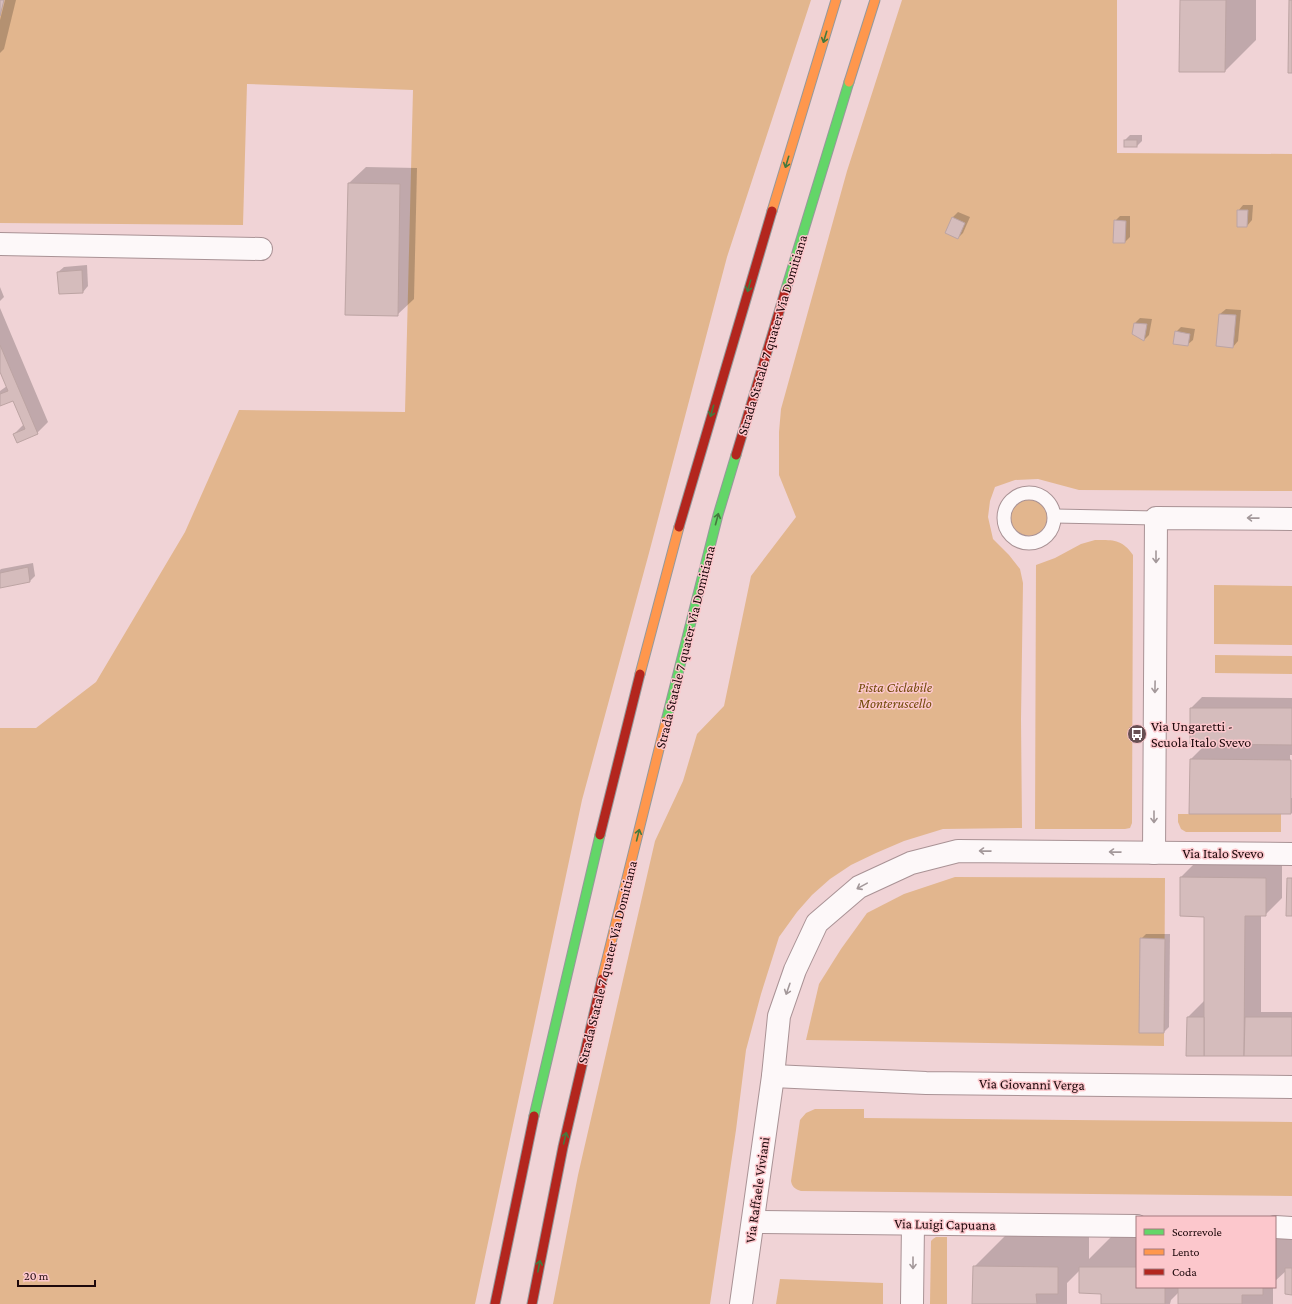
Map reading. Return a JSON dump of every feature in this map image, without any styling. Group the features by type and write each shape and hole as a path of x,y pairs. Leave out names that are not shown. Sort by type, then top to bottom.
{"highway":[{"path":"495,1304 530,1131 574,940 629,717 684,508 762,243 836,0"},
{"name":"Strada Statale 7 quater Via Domitiana","path":"532,1304 563,1147 607,957 718,515 845,93 876,0"}],"street":[{"path":"0,244 261,248"},
{"path":"1154,853 1156,518 1292,519"},
{"name":"Via Italo Svevo","path":"773,1076 779,1016 795,970 817,923 858,887 911,863 958,851 1292,854"},
{"name":"Via Giovanni Verga","path":"773,1076 926,1082 1292,1087"},
{"name":"Via Raffaele Viviani","path":"741,1304 773,1076"},
{"name":"Via Luigi Capuana","path":"753,1222 1136,1226"},
{"path":"912,1304 913,1224"},
{"path":"1276,1227 1292,1228"}],"lane":[{"path":"1055,516 1156,518"}],"green space":[{"path":"0,0 811,0 727,257 582,800 475,1304 0,1304 0,728 36,728 96,682 185,532 239,410 405,412 413,90 247,84 243,225 0,223"},
{"name":"Pista Ciclabile Monteruscello","path":"902,0 1117,0 1117,153 1292,154 1292,491 1079,490 1038,479 1015,480 995,487 990,501 988,517 993,539 1020,569 1023,583 1021,719 1022,828 943,829 904,841 876,853 851,865 830,879 812,895 797,912 779,937 761,994 746,1050 736,1130 710,1304 553,1304 578,1175 655,841 683,781 697,734 724,706 751,576 796,517 779,475 779,432 781,409 847,171"},
{"path":"1029,498 1039,501 1045,507 1048,517 1045,527 1039,533 1029,536 1019,533 1013,527 1010,517 1013,507 1019,501"},
{"path":"1095,540 1107,540 1121,543 1133,555 1132,823 1130,828 1125,829 1035,829 1036,565 1055,558 1081,544"},
{"path":"1214,585 1292,586 1292,645 1214,644"},
{"path":"1215,655 1292,656 1292,674 1215,673"},
{"path":"1178,814 1281,814 1281,832 1186,832 1181,829 1178,822"},
{"path":"955,877 1165,878 1164,1046 806,1040 819,984 841,949 867,913 904,894"},
{"path":"815,1109 864,1109 864,1118 1292,1122 1292,1196 801,1191 794,1188 791,1181 800,1120 806,1113"},
{"path":"936,1237 947,1237 947,1304 930,1304 931,1241"},
{"path":"780,1279 883,1283 883,1304 776,1304"}],"building":[{"path":"0,0 4,0 0,16"},
{"path":"1180,0 1226,0 1225,72 1179,72"},
{"path":"1289,0 1292,0 1292,73 1288,73"},
{"path":"1124,140 1137,140 1137,147 1124,147"},
{"path":"348,183 400,184 398,316 345,315"},
{"path":"1237,210 1248,210 1247,227 1237,227"},
{"path":"952,217 965,223 958,239 945,233"},
{"path":"1114,220 1126,221 1125,243 1113,243"},
{"path":"82,270 83,293 59,294 57,272"},
{"path":"1219,314 1236,315 1233,348 1216,346"},
{"path":"1134,323 1147,324 1144,341 1132,334"},
{"path":"1175,331 1190,334 1188,346 1173,344"},
{"path":"0,345 38,434 17,443 13,434 25,429 13,401 0,406 0,394 8,391 0,372"},
{"path":"28,567 30,582 0,588 0,573"},
{"path":"1190,708 1292,708 1292,745 1190,744"},
{"path":"1190,759 1291,760 1291,814 1189,814"},
{"path":"1180,877 1266,878 1266,916 1245,916 1244,1056 1204,1056 1204,917 1180,916"},
{"path":"1287,878 1292,878 1292,916 1286,916"},
{"path":"1140,938 1165,939 1164,1033 1139,1033"},
{"path":"1187,1017 1204,1017 1204,1056 1186,1056"},
{"path":"1245,1017 1292,1017 1292,1056 1244,1056"},
{"path":"973,1266 1058,1267 1058,1294 1036,1294 1037,1304 972,1304"},
{"path":"1079,1267 1136,1267 1136,1288 1165,1288 1165,1304 1101,1304 1101,1294 1079,1293"},
{"path":"1285,1268 1292,1268 1292,1295 1285,1294"},
{"path":"1178,1288 1263,1288 1263,1295 1242,1295 1242,1304 1178,1304"}],"traffic: fast":[{"path":"785,292 849,82"},
{"path":"666,721 718,515 736,455"},
{"path":"534,1116 600,835"}],"traffic: slow":[{"path":"772,211 836,0"},
{"path":"849,82 875,0"},
{"path":"640,674 679,527"},
{"path":"602,979 666,721"}],"traffic: jam":[{"path":"679,527 772,211"},
{"path":"736,455 785,292"},
{"path":"600,835 640,674"},
{"path":"532,1304 563,1147 602,979"},
{"path":"495,1304 534,1116"}],"place":[{"name":"Via Ungaretti - Scuola Italo Svevo","path":"1137,734"}]}
